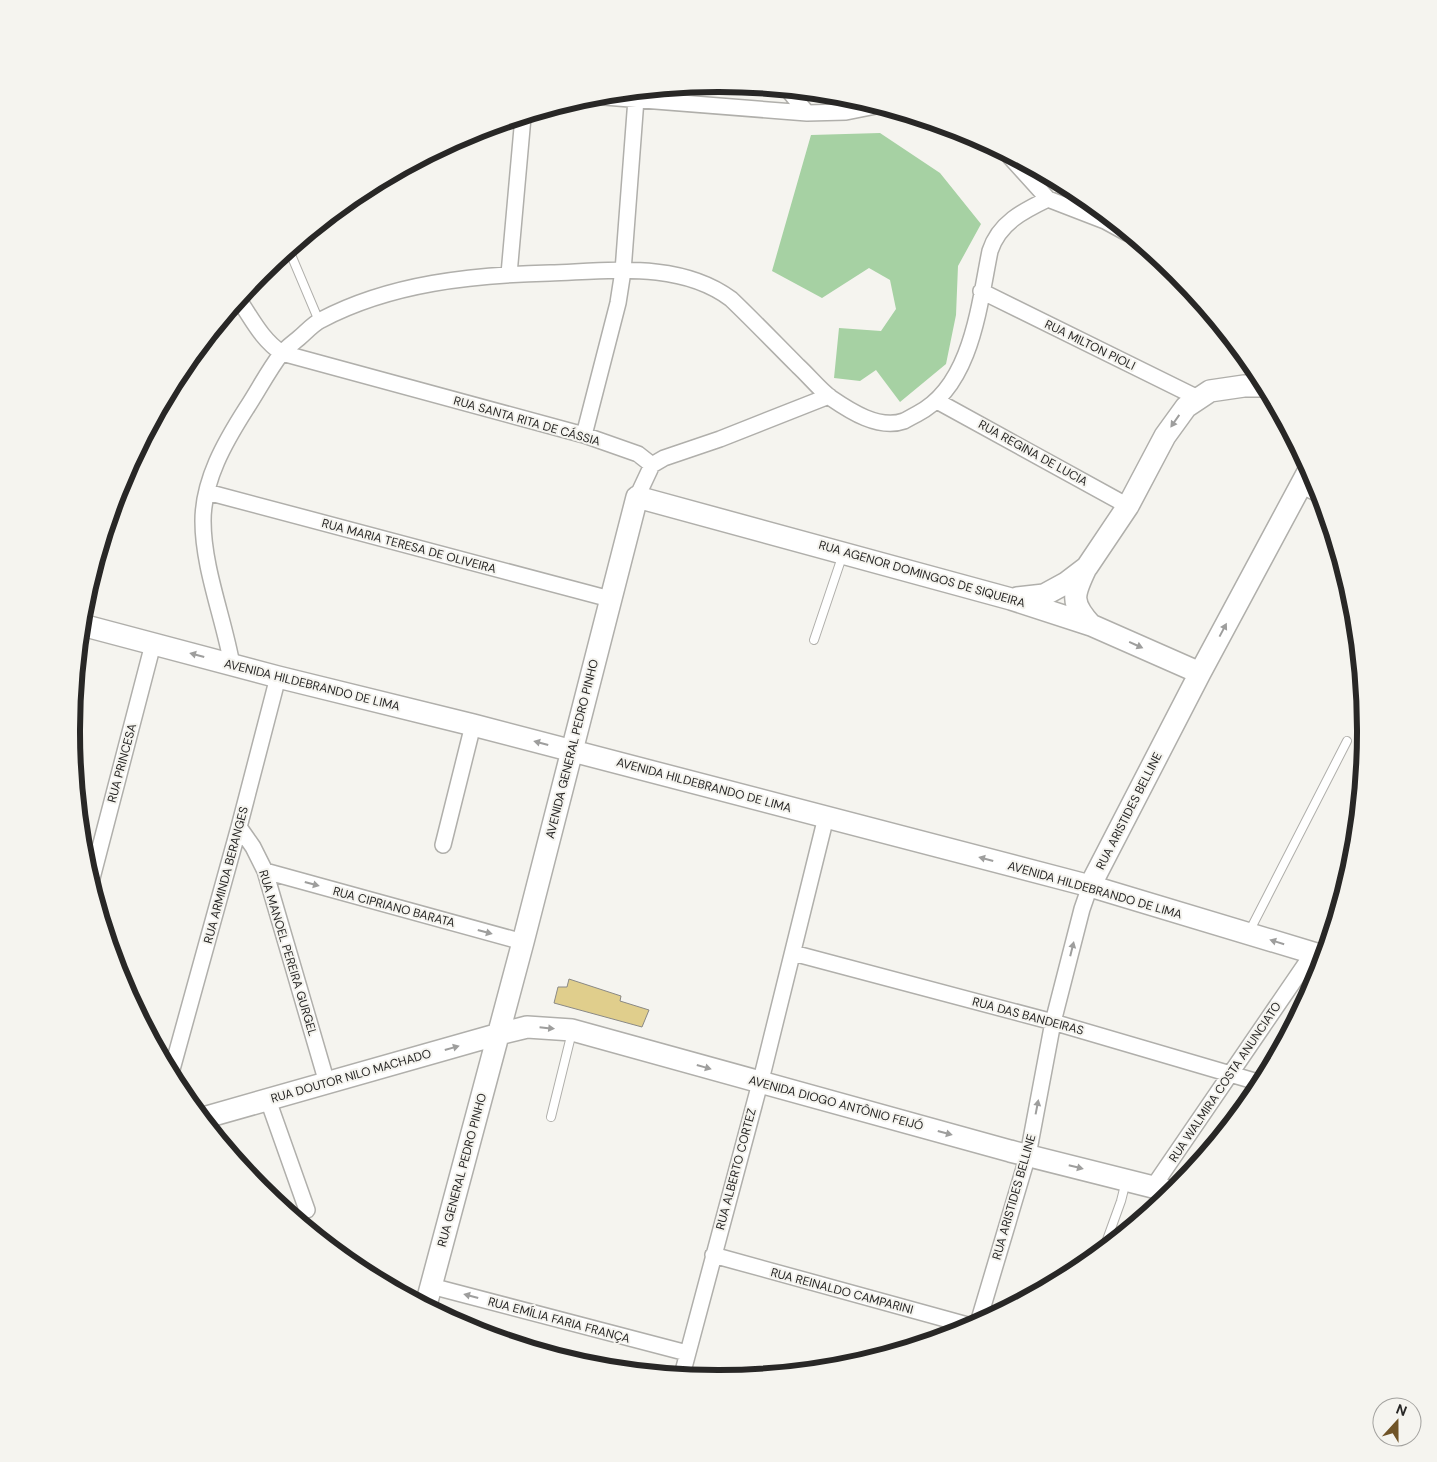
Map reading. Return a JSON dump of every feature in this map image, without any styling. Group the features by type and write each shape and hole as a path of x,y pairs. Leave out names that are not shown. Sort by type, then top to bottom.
{"street":[{"path":"794,97 807,113"},
{"path":"631,99 807,113 846,112 861,109"},
{"path":"584,435 618,303 623,271 636,99"},
{"path":"509,274 523,123"},
{"path":"1024,171 1048,198 1096,216"},
{"path":"232,665 208,561 203,521 207,492 226,440 282,353 319,321 367,300 422,284 509,274 623,271 677,274 722,292 731,299 829,396 861,416 882,423 903,422 937,401 953,381 967,351 990,251 1000,229 1029,208 1048,198"},
{"name":"RUA MILTON PIOLI","path":"982,291 1198,398"},
{"name":"RUA SANTA RITA DE CÁSSIA","path":"242,305 261,334 272,346 282,353 584,435 638,454 652,465"},
{"path":"1091,625 1077,608 1075,593 1087,567 1128,506 1165,436 1177,418 1186,407 1210,391 1255,386"},
{"path":"652,465 664,458 720,439 829,396"},
{"name":"RUA REGINA DE LUCIA","path":"937,401 1128,506"},
{"name":"AVENIDA GENERAL PEDRO PINHO","path":"499,1034 610,599 638,497 652,465"},
{"name":"RUA ARISTIDES BELLINE","path":"981,1313 1028,1156 1053,1022 1082,909 1090,886 1200,673 1304,479"},
{"name":"RUA MARIA TERESA DE OLIVEIRA","path":"207,492 610,599"},
{"name":"RUA AGENOR DOMINGOS DE SIQUEIRA","path":"638,497 1011,599 1091,625 1200,673"},
{"path":"1011,599 1044,595 1066,583 1087,567"},
{"name":"AVENIDA HILDEBRANDO DE LIMA","path":"89,627 1090,886 1316,954"},
{"name":"RUA PRINCESA","path":"95,867 153,644"},
{"name":"RUA ARMINDA BERANGES","path":"174,1063 278,677"},
{"path":"443,845 473,725"},
{"name":"RUA ALBERTO CORTEZ","path":"684,1368 760,1083 826,817"},
{"name":"RUA MANOEL PEREIRA GURGEL","path":"239,826 253,847 265,871 328,1083"},
{"name":"RUA CIPRIANO BARATA","path":"265,871 523,942"},
{"name":"RUA DAS BANDEIRAS","path":"793,953 1053,1022 1252,1080"},
{"name":"RUA WALMIRA COSTA ANUNCIATO","path":"1164,1188 1231,1074 1314,960"},
{"name":"AVENIDA DIOGO ANTÔNIO FEIJÓ","path":"499,1034 527,1027 572,1030 1028,1156 1163,1189"},
{"name":"RUA DOUTOR NILO MACHADO","path":"209,1116 499,1034"},
{"name":"RUA GENERAL PEDRO PINHO","path":"429,1296 499,1034"},
{"path":"268,1100 306,1210"},
{"name":"RUA REINALDO CAMPARINI","path":"713,1255 959,1323"},
{"name":"RUA EMÍLIA FARIA FRANÇA","path":"429,1296 687,1353"}],"lane":[{"path":"292,257 319,321"},
{"path":"814,640 844,552"},
{"path":"1248,934 1347,741"},
{"path":"551,1117 572,1030"},
{"path":"1108,1237 1127,1180"}],"green space":[{"path":"880,133 940,173 981,224 958,266 956,315 946,364 900,402 876,370 860,381 834,378 839,328 881,331 896,309 890,280 869,268 822,298 772,271 811,135"}],"building":[{"path":"569,979 621,996 620,1001 649,1010 642,1027 554,1003 558,987 567,987"}]}
